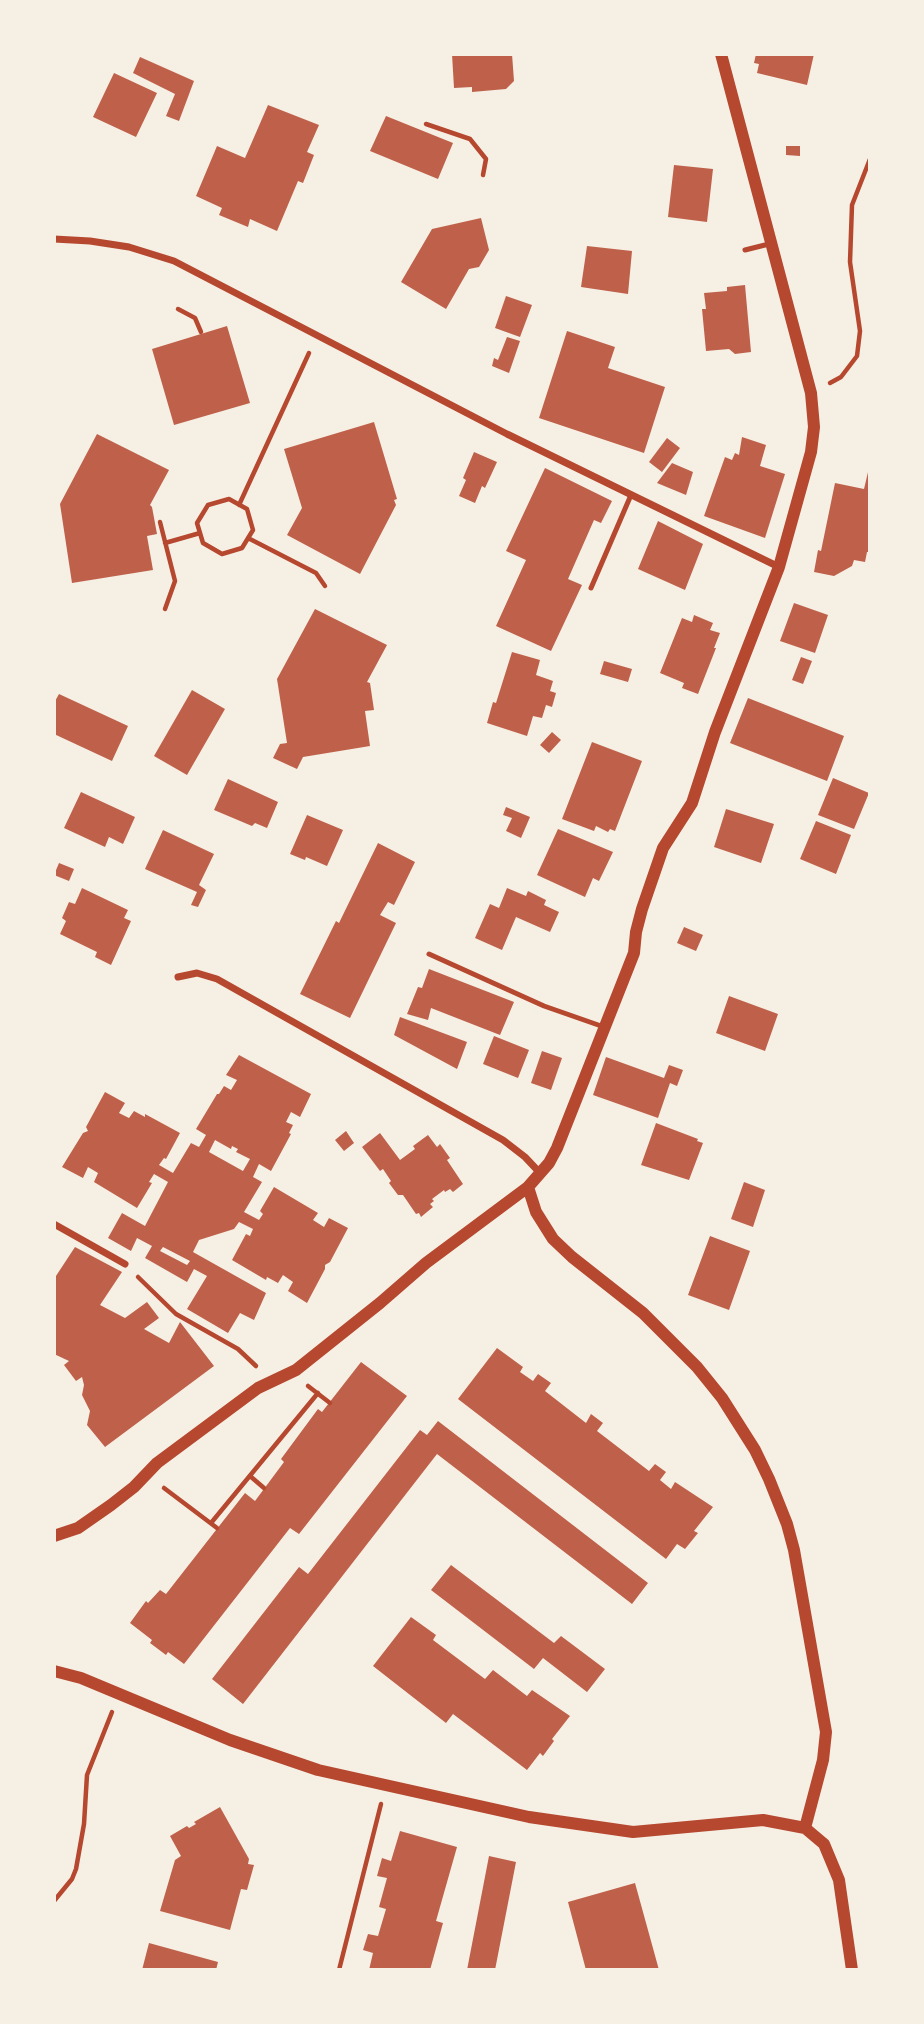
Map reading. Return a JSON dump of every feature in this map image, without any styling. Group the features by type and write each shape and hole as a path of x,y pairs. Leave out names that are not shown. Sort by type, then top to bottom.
{"street":[{"path":"54,1536 78,1528 134,1487 157,1463 258,1388 296,1370 380,1303 426,1262 528,1187 541,1174 557,1147 634,953 642,909 663,848 692,803 719,723 779,567 811,452 814,426 811,394 721,54"},
{"path":"54,239 103,243 152,253 211,279 464,412 779,567"},
{"path":"178,977 197,973 217,979 503,1140 541,1174"},
{"path":"528,1187 536,1212 553,1239 643,1313 697,1367 729,1409 755,1450 769,1479 794,1550 826,1732 823,1760 805,1828"},
{"path":"54,1224 125,1264"},
{"path":"54,1671 120,1693 230,1740 318,1770 564,1824 633,1832 763,1820 805,1828 824,1844 839,1880 852,1970"}],"lane":[{"path":"745,250 772,243"},
{"path":"591,587 631,495"},
{"path":"429,954 544,1006 605,1028"}],"path":[{"path":"426,124 470,139 486,159 483,175"},
{"path":"811,394 841,377 857,356 860,331 850,262 852,205 870,159"},
{"path":"178,309 195,318 201,332"},
{"path":"239,505 317,335"},
{"path":"229,499 247,509 253,530 242,548 222,554 203,543 200,533 197,523 208,505 229,499"},
{"path":"160,522 175,581 165,609"},
{"path":"165,543 200,533"},
{"path":"248,538 316,573 325,586"},
{"path":"125,1264 176,1314 238,1349 272,1381"},
{"path":"211,1522 318,1394"},
{"path":"146,1475 217,1528"},
{"path":"250,1476 264,1488"},
{"path":"54,1901 72,1879 76,1869 84,1824 87,1774 120,1693"},
{"path":"339,1970 386,1785"}],"building":[{"path":"452,54 512,54 514,81 506,89 472,92 472,87 454,88"},
{"path":"756,54 814,54 807,85 757,73 759,64 754,63"},
{"path":"140,57 194,81 179,121 166,116 175,94 133,73"},
{"path":"114,73 157,93 136,137 93,117"},
{"path":"268,105 319,125 307,152 314,155 303,183 298,181 277,231 250,219 248,227 219,215 222,208 196,196 217,146 245,158"},
{"path":"386,116 453,143 438,179 370,151"},
{"path":"786,146 800,146 800,156 786,155"},
{"path":"674,165 713,169 707,222 668,217"},
{"path":"481,218 489,250 479,267 469,269 446,309 401,282 432,229"},
{"path":"587,246 632,251 628,294 581,287"},
{"path":"745,285 751,352 735,354 729,349 706,351 702,309 706,309 704,293 727,291 727,287"},
{"path":"506,296 532,305 520,337 495,328"},
{"path":"227,326 250,403 174,425 152,349"},
{"path":"567,331 615,347 608,368 665,387 644,453 539,418"},
{"path":"507,337 520,341 509,373 492,366 494,358 498,360"},
{"path":"374,422 397,499 394,500 396,505 360,574 287,535 302,508 284,449"},
{"path":"97,434 169,470 150,505 157,534 147,536 153,570 72,583 60,504"},
{"path":"742,437 766,445 760,466 785,474 765,538 704,516 725,457 732,460 735,453 739,455"},
{"path":"667,438 680,448 662,472 649,462"},
{"path":"474,452 497,462 475,503 459,496"},
{"path":"672,463 693,472 686,495 657,483"},
{"path":"545,468 612,501 601,523 594,520 568,579 582,585 551,651 496,626 526,560 506,551"},
{"path":"869,468 870,552 867,552 865,562 854,560 852,566 834,576 814,572 835,483 864,489"},
{"path":"658,521 703,544 685,590 638,569"},
{"path":"794,603 828,615 815,653 780,641"},
{"path":"315,609 387,645 367,682 370,683 374,710 365,711 370,746 303,757 297,769 273,758 280,744 287,743 277,679"},
{"path":"694,615 713,623 710,630 720,633 698,694 682,688 684,683 660,673 682,618 692,622"},
{"path":"512,652 540,660 536,675 553,681 550,691 556,693 552,707 546,705 542,718 533,716 527,736 487,723"},
{"path":"801,657 812,661 803,684 792,680"},
{"path":"604,661 632,669 628,682 600,674"},
{"path":"192,690 225,709 187,775 154,756"},
{"path":"59,694 128,726 112,761 54,734 54,703"},
{"path":"748,698 844,736 827,781 730,743"},
{"path":"552,732 561,740 549,753 540,745"},
{"path":"592,742 642,761 615,831 610,829 608,832 596,826 594,831 562,819"},
{"path":"833,778 869,793 854,829 818,815"},
{"path":"228,779 278,802 267,828 255,823 252,826 214,810"},
{"path":"81,792 135,817 123,844 109,837 105,847 64,828"},
{"path":"506,807 530,817 521,838 506,831 512,818 503,815"},
{"path":"726,809 774,824 761,863 714,847"},
{"path":"307,815 343,830 327,866 290,854"},
{"path":"816,821 851,835 836,874 800,859"},
{"path":"558,829 613,852 599,881 593,878 585,897 537,875"},
{"path":"163,830 214,854 199,885 206,890 198,907 191,905 197,892 145,869"},
{"path":"378,843 415,862 394,905 388,902 380,915 396,923 350,1018 300,994"},
{"path":"59,863 74,869 69,881 54,875"},
{"path":"82,888 128,910 124,918 131,921 111,965 95,957 97,952 60,934 66,921 62,918 69,902 75,904"},
{"path":"507,888 526,896 528,891 546,900 544,905 559,912 550,932 516,917 502,950 475,938 490,904 499,908"},
{"path":"684,927 703,935 696,951 677,943"},
{"path":"429,969 514,1002 500,1035 431,1008 428,1020 407,1014"},
{"path":"729,996 778,1014 765,1051 716,1033"},
{"path":"400,1017 467,1042 457,1069 394,1035"},
{"path":"494,1036 529,1050 518,1078 483,1064"},
{"path":"542,1051 562,1058 551,1090 531,1083"},
{"path":"239,1055 311,1094 300,1117 291,1112 286,1122 293,1125 289,1133 291,1134 271,1171 259,1164 253,1177 262,1182 244,1212 259,1220 263,1214 260,1211 274,1187 318,1213 313,1220 324,1227 329,1218 348,1228 330,1262 325,1265 307,1303 288,1291 293,1282 283,1275 278,1283 267,1277 266,1280 232,1260 246,1234 250,1236 253,1229 239,1222 234,1229 199,1240 193,1252 266,1293 254,1320 240,1313 228,1333 187,1309 207,1276 194,1269 187,1282 145,1258 152,1246 137,1238 131,1251 108,1238 122,1213 145,1226 168,1182 154,1174 149,1182 152,1183 137,1208 94,1182 98,1173 88,1167 83,1178 62,1167 83,1133 88,1131 86,1127 105,1092 125,1103 119,1113 129,1118 134,1111 145,1117 145,1114 180,1133 166,1159 159,1165 173,1173 191,1143 199,1147 206,1135 196,1129 217,1094 224,1086 231,1090 237,1080 226,1075","holes":["215,1140 231,1149 232,1146 238,1149 236,1152 250,1159 243,1171 209,1152","163,1247 190,1261 187,1265 160,1251"]},
{"path":"606,1057 664,1078 669,1065 683,1070 677,1086 670,1083 658,1118 593,1095"},
{"path":"656,1123 703,1143 689,1180 641,1165"},
{"path":"346,1131 354,1143 344,1151 335,1140"},
{"path":"380,1133 400,1160 428,1135 437,1147 440,1144 450,1158 447,1160 463,1184 453,1192 450,1189 445,1192 444,1190 432,1199 434,1201 430,1204 433,1207 421,1217 419,1213 416,1214 403,1195 398,1195 389,1183 391,1181 383,1169 380,1171 362,1147"},
{"path":"744,1182 765,1190 753,1227 731,1219"},
{"path":"710,1236 750,1251 729,1310 688,1295"},
{"path":"75,1247 122,1272 100,1305 125,1318 147,1302 159,1318 144,1329 169,1343 180,1322 214,1366 105,1447 87,1425 90,1411 82,1395 82,1377 76,1381 64,1365 69,1361 54,1354 54,1279"},
{"path":"497,1348 523,1367 520,1372 533,1381 538,1374 551,1383 545,1391 586,1423 591,1414 603,1423 597,1431 649,1471 655,1464 666,1472 660,1480 671,1489 675,1482 713,1507 694,1531 698,1533 685,1549 677,1544 666,1559 458,1399"},
{"path":"361,1362 407,1396 299,1534 290,1528 184,1664 168,1652 166,1655 130,1623 146,1601 148,1603 160,1590 166,1594 245,1493 255,1501 284,1462 281,1459 318,1409 322,1412"},
{"path":"438,1421 648,1583 632,1604 437,1454 243,1704 212,1679 299,1567 308,1574 420,1430 427,1435"},
{"path":"451,1565 554,1643 561,1636 605,1669 587,1692 543,1658 534,1669 431,1590"},
{"path":"411,1617 436,1635 433,1640 485,1679 493,1670 527,1696 532,1690 570,1716 543,1756 540,1753 527,1770 453,1714 446,1723 373,1666"},
{"path":"220,1807 249,1859 248,1864 254,1865 247,1890 241,1889 230,1930 160,1911 175,1860 181,1856 170,1836 196,1824 194,1822"},
{"path":"400,1831 457,1847 436,1921 443,1923 430,1970 369,1970 373,1953 363,1950 368,1934 378,1936 386,1909 379,1907 387,1878 377,1876 382,1858 391,1861"},
{"path":"489,1856 516,1862 495,1970 467,1970"},
{"path":"635,1883 659,1970 586,1970 568,1902"},
{"path":"149,1943 218,1962 216,1970 142,1970"}]}
